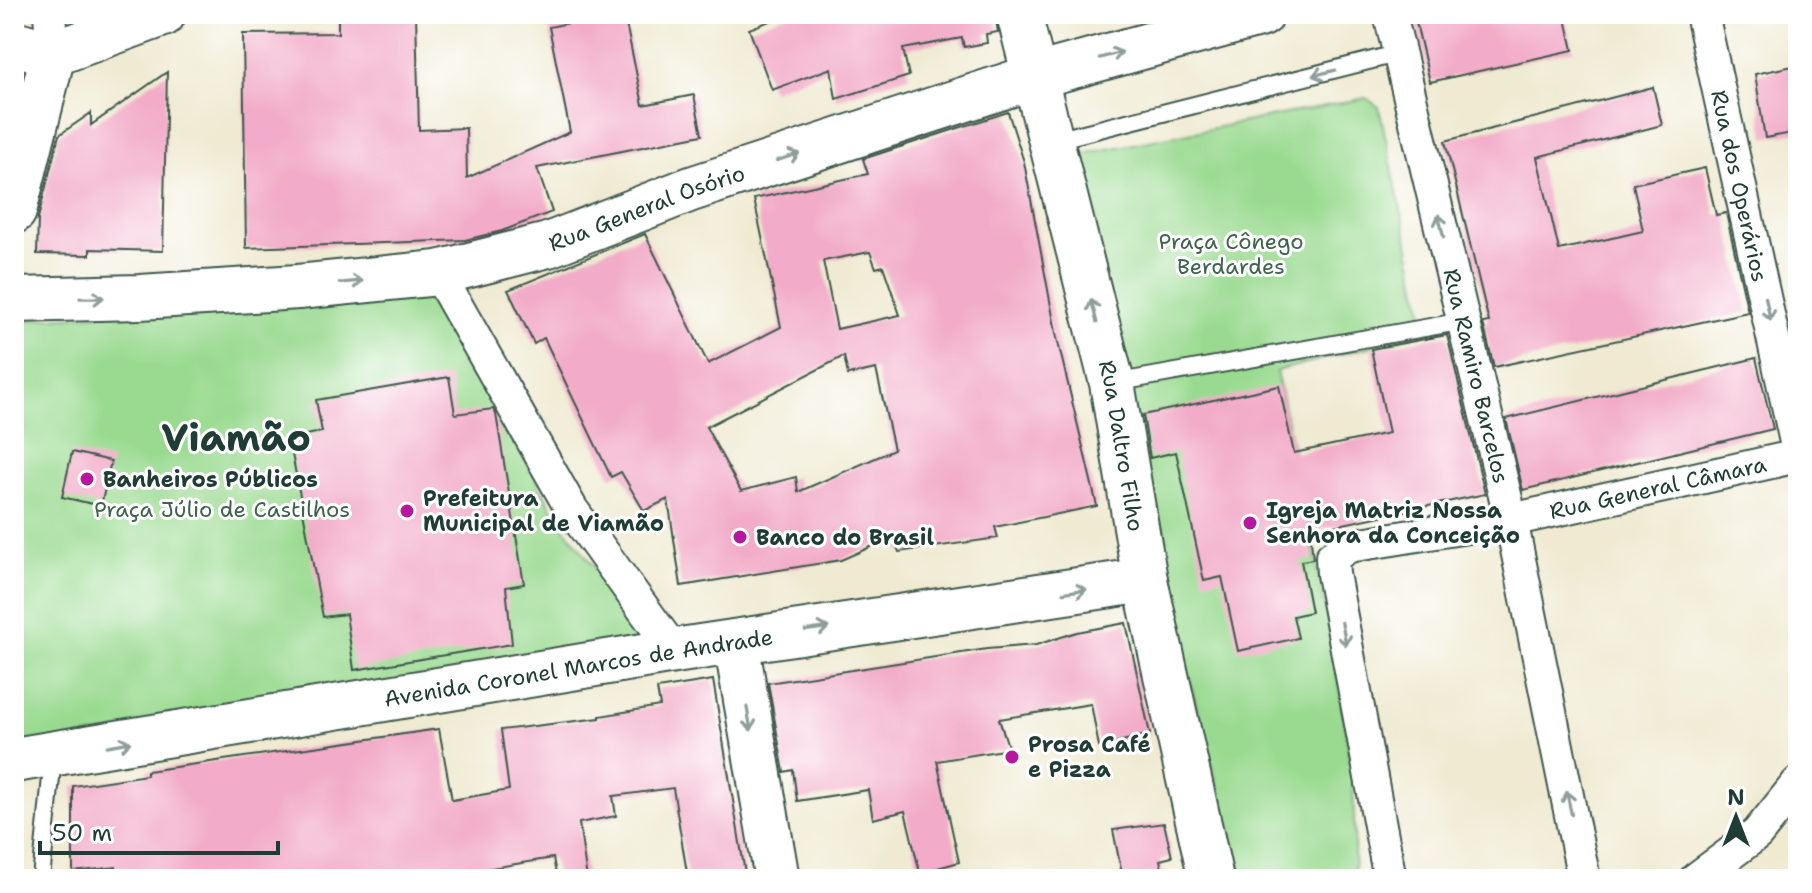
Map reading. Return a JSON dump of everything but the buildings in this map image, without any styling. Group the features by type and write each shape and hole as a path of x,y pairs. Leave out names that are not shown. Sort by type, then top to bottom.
{"main road":[{"path":"14,211 39,37 163,14"},
{"name":"Rua Daltro Filho","path":"1019,14 1112,383 1145,580 1211,879"},
{"name":"Rua General Osório","path":"14,300 140,297 298,287 438,273 548,245 691,189 1036,76 1262,14"},
{"name":"Avenida Coronel Marcos de Andrade","path":"34,757 674,651 1145,580"},
{"path":"736,642 777,879"}],"street":[{"name":"Rua Ramiro Barcelos","path":"1390,14 1511,520 1584,879"},
{"name":"Rua dos Operários","path":"1702,14 1798,454"},
{"path":"438,273 572,510 674,651"},
{"name":"Rua General Câmara","path":"1390,879 1332,557 1349,546 1511,520 1798,454"},
{"path":"1696,879 1757,834 1798,783"}],"lane":[{"path":"1052,142 1400,53"},
{"path":"1112,383 1464,321"},
{"path":"34,757 41,879"}],"green space":[{"name":"Praça Cônego Berdardes","path":"1366,98 1379,107 1427,332 1276,371 1319,575 1345,729 1353,793 1355,879 1243,879 1181,650 1078,155"},
{"name":"Praça Júlio de Castilhos","path":"431,288 558,519 652,643 14,748 14,321"}],"place":[{"name":"Banheiros Públicos","path":"87,479"},
{"name":"Prefeitura Municipal de Viamão","path":"407,511"},
{"name":"Igreja Matriz Nossa Senhora da Conceição","path":"1250,523"},
{"name":"Banco do Brasil","path":"740,537"},
{"name":"Prosa Café e Pizza","path":"1012,757"}],"district":[{"name":"Viamão","path":"236,437"}]}
